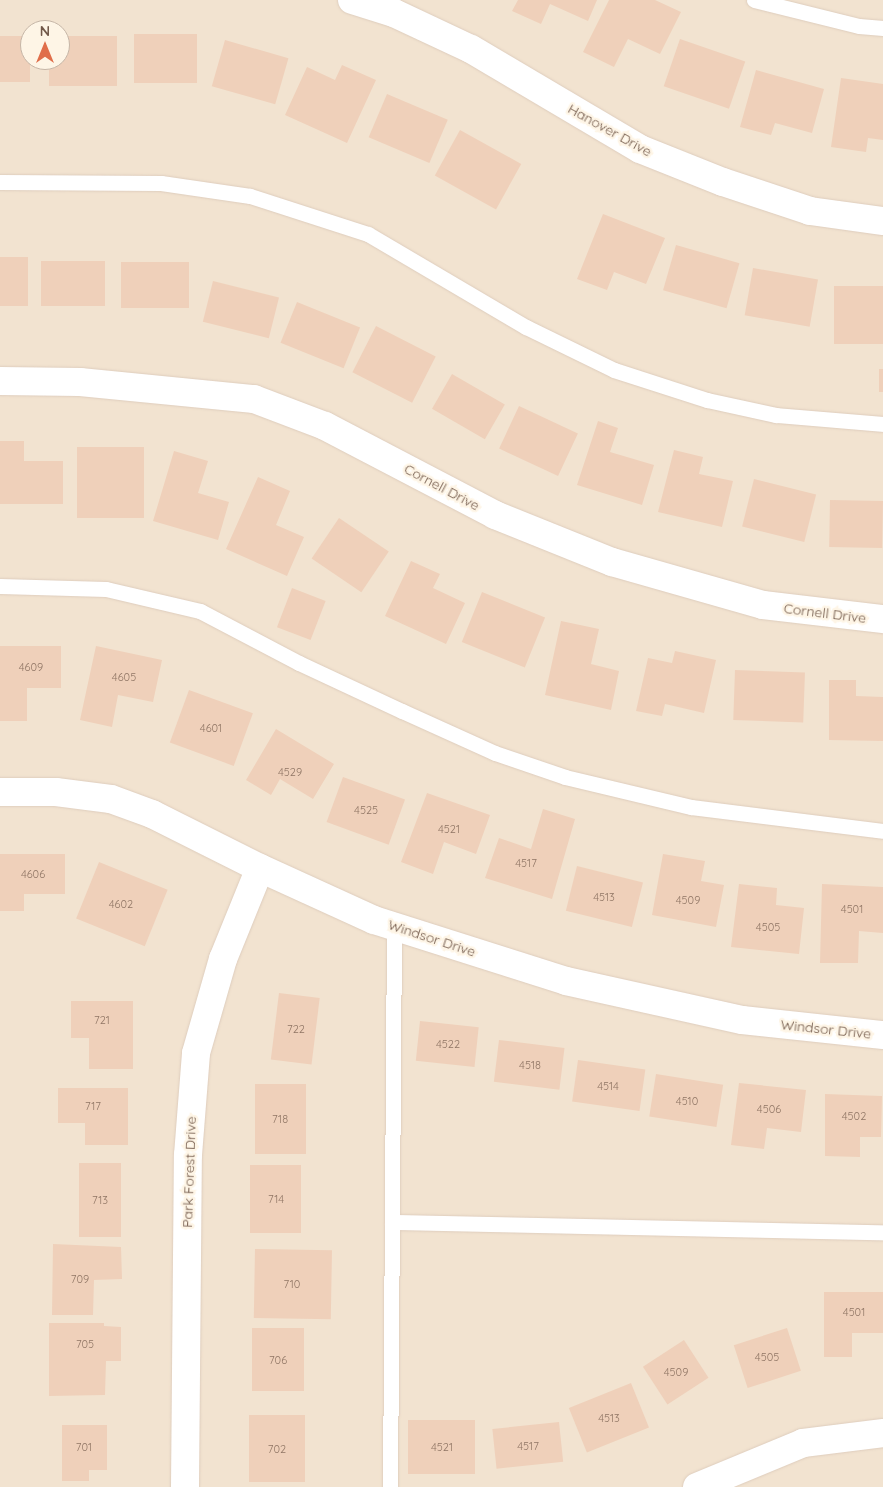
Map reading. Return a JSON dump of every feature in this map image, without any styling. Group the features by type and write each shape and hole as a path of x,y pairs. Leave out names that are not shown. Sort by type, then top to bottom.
{"street":[{"name":"Hanover Drive","path":"352,0 394,13 471,49 640,149 724,182 810,211 883,221"},
{"name":"Cornell Drive","path":"0,381 80,382 254,398 324,426 495,515 612,562 762,605 883,619"},
{"name":"Windsor Drive","path":"0,792 56,792 111,799 152,814 260,868 394,926 566,981 742,1020 883,1035"},
{"name":"Park Forest Drive","path":"185,1487 188,1155 196,1053 223,959 260,868"},
{"path":"697,1487 803,1443 883,1433"}],"lane":[{"path":"754,0 859,26 883,28"},
{"path":"0,182 161,183 250,196 368,234 526,327 614,370 707,400 776,415 883,424"},
{"path":"0,586 106,589 200,611 299,663 402,711 495,753 565,777 691,807 883,831"},
{"path":"390,1487 394,926"},
{"path":"392,1222 883,1232"}],"shaded area":[{"path":"0,0 883,0 883,1487 0,1487"}],"building":[{"path":"518,0 597,0 588,21 550,4 541,24 512,11"},
{"path":"609,0 655,0 681,12 660,54 628,39 614,67 583,52"},
{"path":"134,34 197,34 197,83 134,83"},
{"path":"0,36 20,36 20,70 30,70 30,82 0,82"},
{"path":"70,36 117,36 117,86 49,86 49,70 70,70"},
{"path":"680,39 745,61 729,109 664,86"},
{"path":"225,40 288,58 275,104 212,86"},
{"path":"342,65 376,80 347,143 285,115 307,67 335,80"},
{"path":"756,70 824,89 812,133 775,123 771,135 740,127"},
{"path":"841,78 883,84 883,140 868,138 866,152 831,147"},
{"path":"387,94 448,120 429,163 369,137"},
{"path":"460,130 521,164 496,209 435,175"},
{"path":"603,214 665,238 646,284 614,272 607,290 577,279"},
{"path":"676,245 739,263 726,308 663,290"},
{"path":"0,257 28,257 28,306 0,306"},
{"path":"41,261 105,261 105,306 41,306"},
{"path":"121,262 189,262 189,308 121,308"},
{"path":"753,268 818,279 810,327 745,315"},
{"path":"213,281 279,297 269,338 203,322"},
{"path":"834,286 883,286 883,344 834,344"},
{"path":"297,302 360,327 344,368 281,343"},
{"path":"376,326 436,356 412,403 352,372"},
{"path":"879,369 883,369 883,392 879,392"},
{"path":"452,374 505,404 485,439 432,409"},
{"path":"519,406 578,433 558,476 499,449"},
{"path":"598,421 618,428 610,452 654,465 642,505 577,485"},
{"path":"0,441 24,441 24,461 63,461 63,504 0,504"},
{"path":"77,447 144,447 144,518 77,518"},
{"path":"674,450 703,457 699,474 733,481 722,527 658,512"},
{"path":"174,451 208,461 198,493 229,502 218,540 153,521"},
{"path":"258,477 290,491 276,525 304,537 287,576 226,549"},
{"path":"754,479 816,494 804,542 742,527"},
{"path":"830,500 883,501 882,548 829,547"},
{"path":"339,518 389,552 361,592 312,559"},
{"path":"411,561 440,574 433,588 465,603 446,644 385,616"},
{"path":"292,588 326,601 311,640 277,627"},
{"path":"482,592 545,617 525,668 462,642"},
{"path":"561,621 599,629 591,664 619,671 611,710 545,695"},
{"path":"0,646 61,646 61,688 27,688 27,721 0,721"},
{"path":"96,646 162,660 153,702 118,695 112,727 80,720"},
{"path":"675,651 716,660 704,713 665,704 662,716 636,711 648,658 672,663"},
{"path":"735,670 805,672 803,722 733,720"},
{"path":"829,680 856,680 856,696 883,697 883,741 829,740"},
{"path":"189,690 253,713 234,766 170,743"},
{"path":"276,729 334,764 313,799 280,779 271,795 246,780"},
{"path":"343,777 405,800 389,845 327,822"},
{"path":"427,793 490,815 476,854 444,842 433,874 401,862"},
{"path":"543,809 575,819 552,899 485,878 499,838 531,849"},
{"path":"0,854 65,854 65,894 24,894 24,911 0,911"},
{"path":"663,854 705,861 701,881 724,885 716,927 652,915"},
{"path":"99,862 168,890 145,946 76,919"},
{"path":"577,866 643,882 632,927 566,911"},
{"path":"739,884 777,888 776,905 804,908 799,954 731,947"},
{"path":"822,884 883,887 883,933 859,931 858,963 820,963"},
{"path":"279,993 320,998 312,1064 271,1060"},
{"path":"71,1001 133,1001 133,1069 89,1069 89,1038 71,1038"},
{"path":"420,1021 479,1027 474,1067 416,1061"},
{"path":"499,1040 565,1048 559,1090 494,1082"},
{"path":"578,1060 645,1069 639,1111 572,1102"},
{"path":"656,1074 723,1085 716,1127 649,1116"},
{"path":"739,1083 806,1090 801,1132 767,1128 764,1149 731,1145"},
{"path":"255,1084 306,1084 306,1154 255,1154"},
{"path":"58,1088 128,1088 128,1145 85,1145 85,1123 58,1123"},
{"path":"825,1094 882,1096 881,1137 860,1137 860,1157 825,1156"},
{"path":"79,1163 121,1163 121,1237 79,1237"},
{"path":"250,1165 301,1165 301,1233 250,1233"},
{"path":"53,1244 121,1247 122,1279 94,1280 93,1315 52,1315"},
{"path":"255,1249 332,1250 331,1319 254,1318"},
{"path":"824,1292 883,1292 883,1333 852,1333 852,1357 824,1357"},
{"path":"49,1323 104,1323 104,1326 121,1327 121,1361 106,1361 105,1395 49,1396"},
{"path":"252,1328 304,1328 304,1391 252,1391"},
{"path":"787,1328 801,1371 748,1388 734,1345"},
{"path":"684,1340 709,1378 667,1404 643,1367"},
{"path":"631,1383 649,1428 587,1453 569,1408"},
{"path":"249,1415 305,1415 305,1482 249,1482"},
{"path":"408,1420 475,1420 475,1474 408,1474"},
{"path":"559,1422 563,1462 497,1469 492,1429"},
{"path":"62,1425 107,1425 107,1470 89,1470 89,1481 62,1481"}]}
